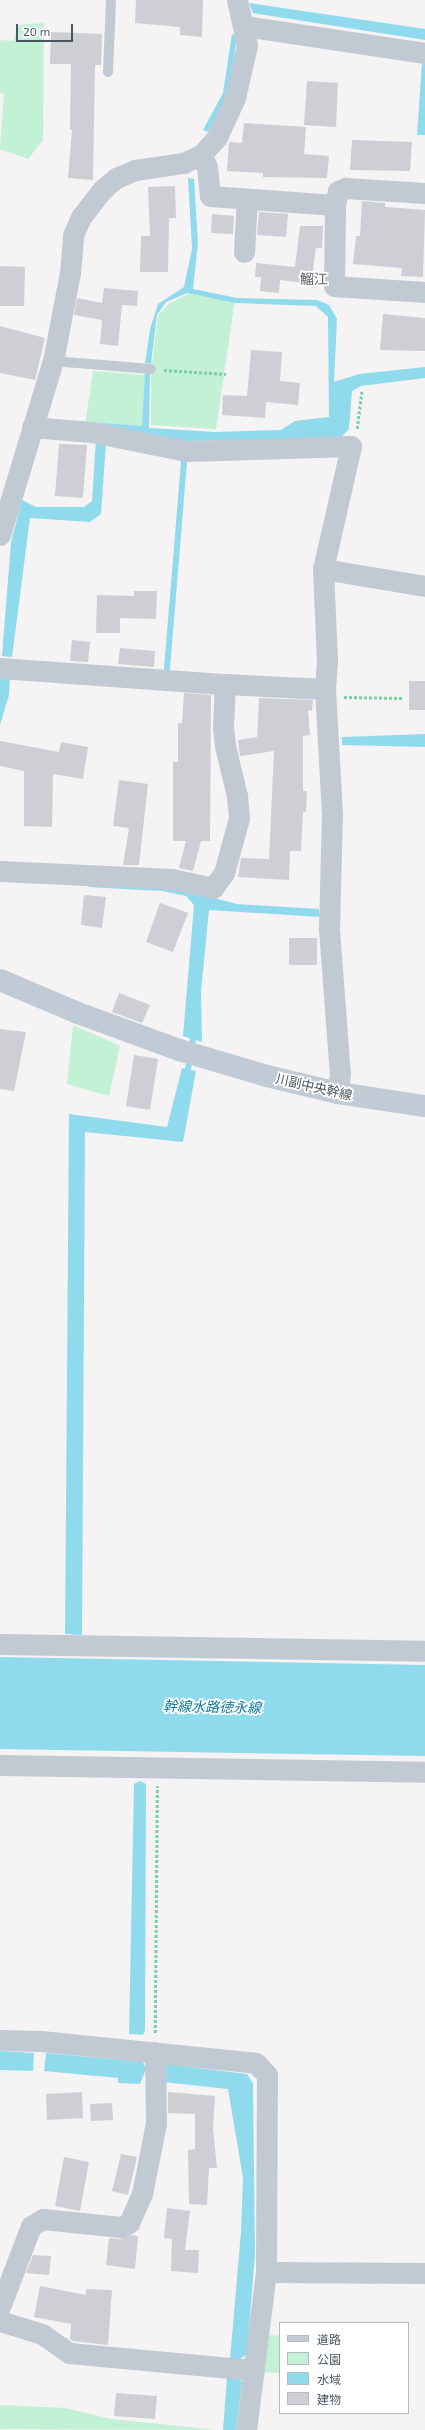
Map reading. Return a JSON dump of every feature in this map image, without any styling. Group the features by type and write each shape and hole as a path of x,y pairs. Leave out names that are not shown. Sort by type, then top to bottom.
{"street":[{"path":"0,535 7,485 32,427 53,361 67,288 73,235 81,217 101,192 116,178 134,170 183,163 201,155 217,137 236,98 246,45 244,26 237,0"},
{"path":"244,26 425,53"},
{"path":"201,155 207,167 210,196 335,205"},
{"path":"425,193 345,188 338,191 335,205 334,286 425,292"},
{"path":"244,252 247,199"},
{"path":"32,427 92,432 186,451 351,446 323,569 327,660 326,693 332,814 329,929 340,1074 338,1094"},
{"path":"323,569 425,586"},
{"path":"0,668 225,684 326,693"},
{"path":"0,871 172,879 213,888 224,874 239,818 237,796 225,746 222,726 225,684"},
{"name":"川副中央幹線","path":"0,980 78,1013 179,1050 338,1094 425,1106"},
{"path":"0,1644 425,1651"},
{"path":"0,1765 425,1772"},
{"path":"0,2040 155,2052 256,2063 267,2075 266,2272 246,2430"},
{"path":"0,2307 31,2226 43,2219 121,2227 129,2223 142,2194 156,2123 155,2052"},
{"path":"266,2272 425,2273"},
{"path":"0,2321 42,2334 69,2353 254,2370"}],"lane":[{"path":"108,72 112,0"},
{"path":"53,361 151,369"}],"path":[{"path":"151,369 226,374"},
{"path":"351,446 358,428 362,392"},
{"path":"326,693 402,698"},
{"path":"155,2052 158,1768"}],"green space":[{"path":"44,23 43,140 28,159 0,149 4,93 0,93 0,40 13,41 19,25"},
{"path":"193,291 235,300 216,429 151,425 151,375 158,315 169,304"},
{"path":"93,371 145,375 142,426 102,423 100,427 85,425"},
{"path":"73,1025 120,1046 109,1096 67,1084"},
{"path":"267,2335 279,2336 279,2373 264,2372"},
{"path":"0,2405 65,2408 111,2419 218,2430 0,2429"}],"water":[{"path":"249,3 425,29 425,40 253,13"},
{"path":"232,34 237,36 229,96 208,132 203,130 223,93"},
{"path":"422,63 425,63 425,135 417,135"},
{"path":"188,178 194,179 198,243 193,289 237,298 317,300 329,305 337,319 334,382 359,374 425,367 425,378 361,386 352,391 349,429 340,438 186,441 100,427 102,423 142,426 145,373 150,373 149,428 215,432 281,430 295,421 329,417 328,317 316,306 235,303 187,293 166,302 157,315 151,364 145,363 150,329 158,304 184,287 192,249"},
{"path":"96,439 106,443 101,514 90,522 30,518 12,657 2,656 11,542 22,500 36,507 84,507 92,501"},
{"path":"10,674 9,695 0,725 0,677"},
{"path":"425,734 425,747 342,745 342,737"},
{"path":"90,880 167,886 237,904 319,909 320,917 209,910 201,991 202,1042 183,1036 194,905 186,896 162,891 88,887"},
{"path":"182,1068 196,1071 183,1142 85,1132 82,1635 65,1634 69,1114 167,1127"},
{"name":"幹線水路徳永線","path":"0,1657 425,1665 425,1756 0,1749"},
{"path":"140,1781 146,1784 145,2030 143,2035 129,2034 134,1784"},
{"path":"0,2051 34,2053 33,2071 0,2070"},
{"path":"46,2053 143,2062 146,2069 140,2084 118,2083 118,2078 44,2071"},
{"path":"165,2064 247,2074 253,2083 255,2254 247,2354 240,2359 230,2359 241,2232 243,2178 228,2089 163,2082"},
{"path":"227,2377 239,2378 242,2382 236,2430 223,2430"}],"building":[{"path":"136,0 203,0 202,37 180,35 180,27 135,23"},
{"path":"51,32 102,34 101,65 95,65 93,180 68,178 72,130 70,130 71,64 50,64"},
{"path":"307,81 338,83 336,127 304,125"},
{"path":"244,123 306,127 304,154 329,156 327,178 263,177 263,173 227,171 229,142 242,143"},
{"path":"352,140 412,142 410,171 350,170"},
{"path":"175,186 176,218 169,218 168,272 140,272 141,236 150,236 148,187"},
{"path":"362,201 385,203 385,207 425,210 423,277 401,276 402,268 353,264 356,236 360,236"},
{"path":"259,212 288,214 286,237 257,235"},
{"path":"212,214 234,216 233,234 211,233"},
{"path":"300,226 323,226 322,248 316,248 311,284 280,280 279,293 260,291 261,277 255,277 256,263 295,267"},
{"path":"0,266 25,267 24,306 0,306"},
{"path":"104,288 138,291 137,306 122,305 118,346 100,344 102,320 74,315 77,298 102,303"},
{"path":"383,314 425,318 425,351 380,350"},
{"path":"0,326 45,338 35,380 0,373"},
{"path":"251,350 282,352 280,381 300,383 298,405 266,402 265,418 222,415 223,395 247,396"},
{"path":"59,444 87,445 83,498 55,496"},
{"path":"134,591 157,591 156,619 120,618 120,633 96,633 97,595 134,596"},
{"path":"72,640 90,642 88,662 70,661"},
{"path":"120,648 155,651 154,667 118,664"},
{"path":"409,681 425,681 425,710 409,710"},
{"path":"184,693 211,695 210,841 201,841 193,871 179,868 186,841 173,841 173,762 178,762 178,723 182,723"},
{"path":"259,698 313,700 312,711 308,710 310,735 303,736 303,791 307,791 306,812 303,812 301,851 290,851 289,880 238,877 241,858 269,859 274,751 240,756 238,740 257,737"},
{"path":"0,741 59,752 61,742 88,747 83,779 53,774 52,827 24,826 24,771 0,766"},
{"path":"119,780 148,784 139,865 123,865 129,828 113,826"},
{"path":"84,895 106,897 102,928 81,925"},
{"path":"160,903 188,913 173,952 146,942"},
{"path":"289,938 317,938 317,965 289,965"},
{"path":"119,993 150,1005 142,1023 112,1012"},
{"path":"0,1029 26,1032 14,1091 0,1089"},
{"path":"134,1055 158,1059 150,1110 126,1106"},
{"path":"82,2092 83,2118 47,2120 46,2094"},
{"path":"168,2092 215,2096 213,2128 217,2168 209,2168 207,2205 189,2204 188,2150 195,2149 195,2114 168,2113"},
{"path":"112,2103 113,2120 91,2121 90,2104"},
{"path":"121,2154 137,2157 128,2195 112,2191"},
{"path":"64,2157 89,2162 80,2211 55,2206"},
{"path":"167,2208 190,2211 185,2250 199,2250 198,2273 171,2271 172,2239 164,2238"},
{"path":"131,2235 138,2236 135,2269 106,2265 109,2238 120,2239"},
{"path":"33,2255 51,2256 49,2275 26,2273"},
{"path":"40,2286 86,2295 86,2289 112,2290 108,2345 73,2341 70,2339 71,2324 34,2317"},
{"path":"116,2393 157,2396 155,2419 114,2416"}],"waterway":[{"path":"167,669 184,462"},
{"path":"191,1049 193,1039"},
{"path":"188,1069 190,1058"}],"district":[{"name":"鰡江","path":"314,279"}]}
